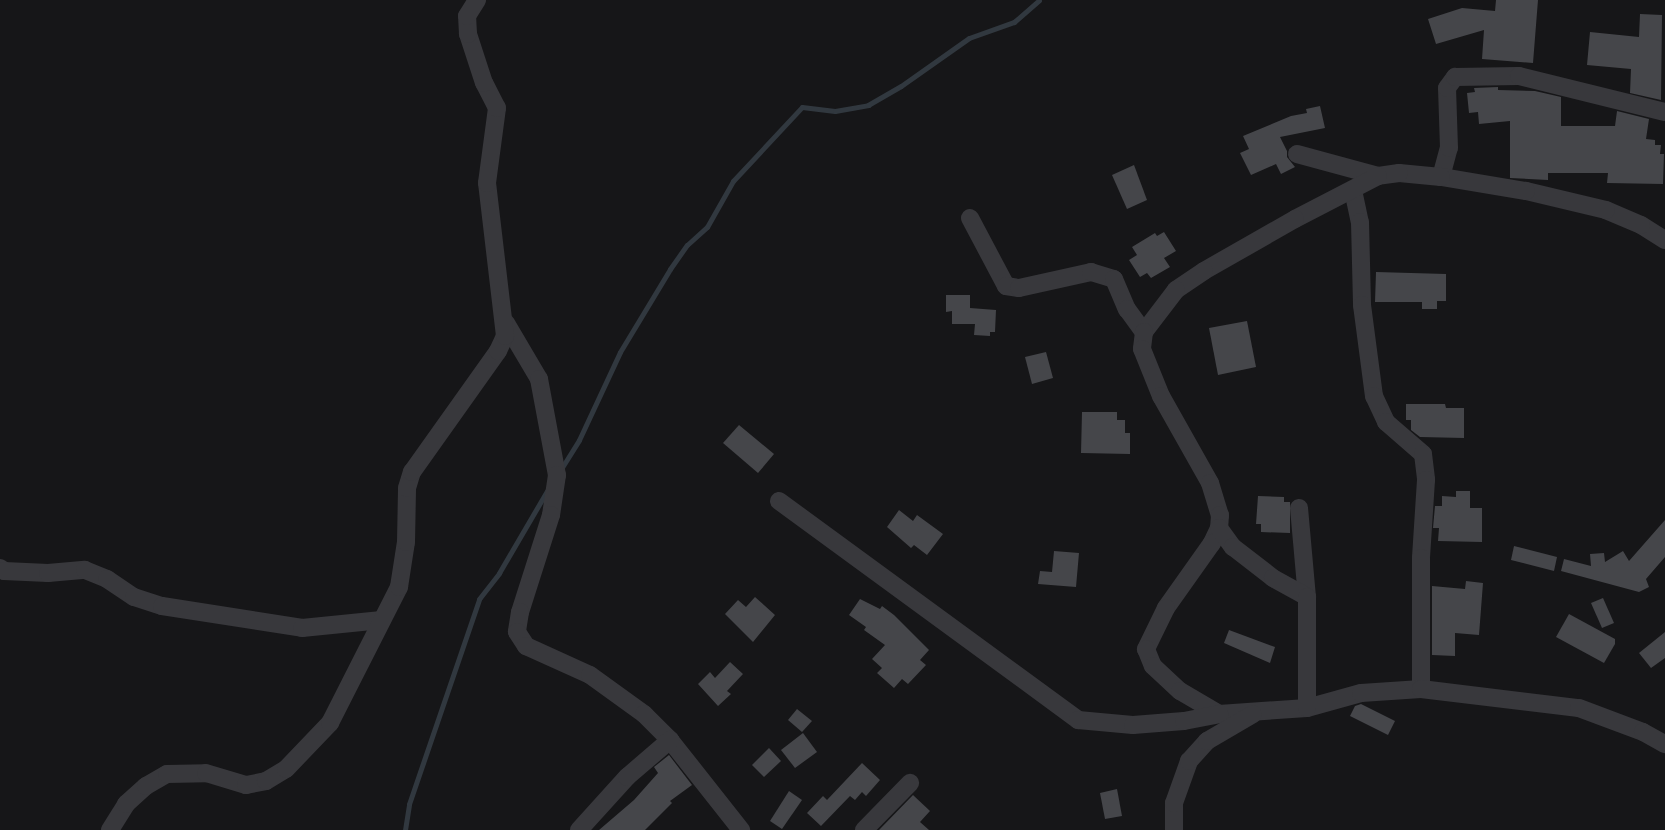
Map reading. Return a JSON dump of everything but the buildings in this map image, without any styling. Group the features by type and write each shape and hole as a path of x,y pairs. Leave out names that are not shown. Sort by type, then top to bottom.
{"street":[{"path":"110,830 126,804 146,786 167,774 206,773 246,785 266,781 286,769 330,723 399,587 406,542 407,488 412,472 498,351 505,336 506,323 498,286 487,183 497,108 484,83 468,34 467,16 477,0"},
{"path":"1441,177 1449,148 1447,88 1455,77 1519,76 1665,112"},
{"path":"1297,154 1378,176"},
{"path":"1219,714 1180,691 1153,666 1146,649 1166,608 1202,561 1219,528 1218,504 1210,483 1172,418 1149,371 1142,349 1144,332 1176,290 1204,271 1295,219 1378,176 1399,173 1441,177 1526,191 1606,210 1641,226 1665,240"},
{"path":"1353,190 1360,222 1362,305 1374,396 1386,422 1423,454 1426,480 1421,558 1421,689"},
{"path":"970,218 1006,286 1019,288 1091,272 1114,279 1127,309 1144,332"},
{"path":"506,323 539,379 557,475 551,515 520,612 517,632 526,646 590,675 644,714 670,740 741,830"},
{"path":"779,500 1078,720 1134,725 1184,721 1219,714 1255,713 1307,708 1361,693 1421,689 1579,708 1643,732 1665,744"},
{"path":"1299,508 1307,597 1307,708"},
{"path":"1219,528 1233,547 1273,578 1307,597"},
{"path":"0,568 4,571 48,573 85,570 108,579 134,597 162,606 302,628 382,620"},
{"path":"1174,830 1174,803 1189,762 1207,741 1255,713"},
{"path":"579,830 627,778 670,740"},
{"path":"864,830 910,783"}],"waterway":[{"path":"561,469 579,440 620,352 670,269 687,245 707,227 733,181 802,107 835,111 868,105 901,86 969,38 1014,22 1039,0"},
{"path":"405,830 409,804 479,599 499,573 547,491"}]}
